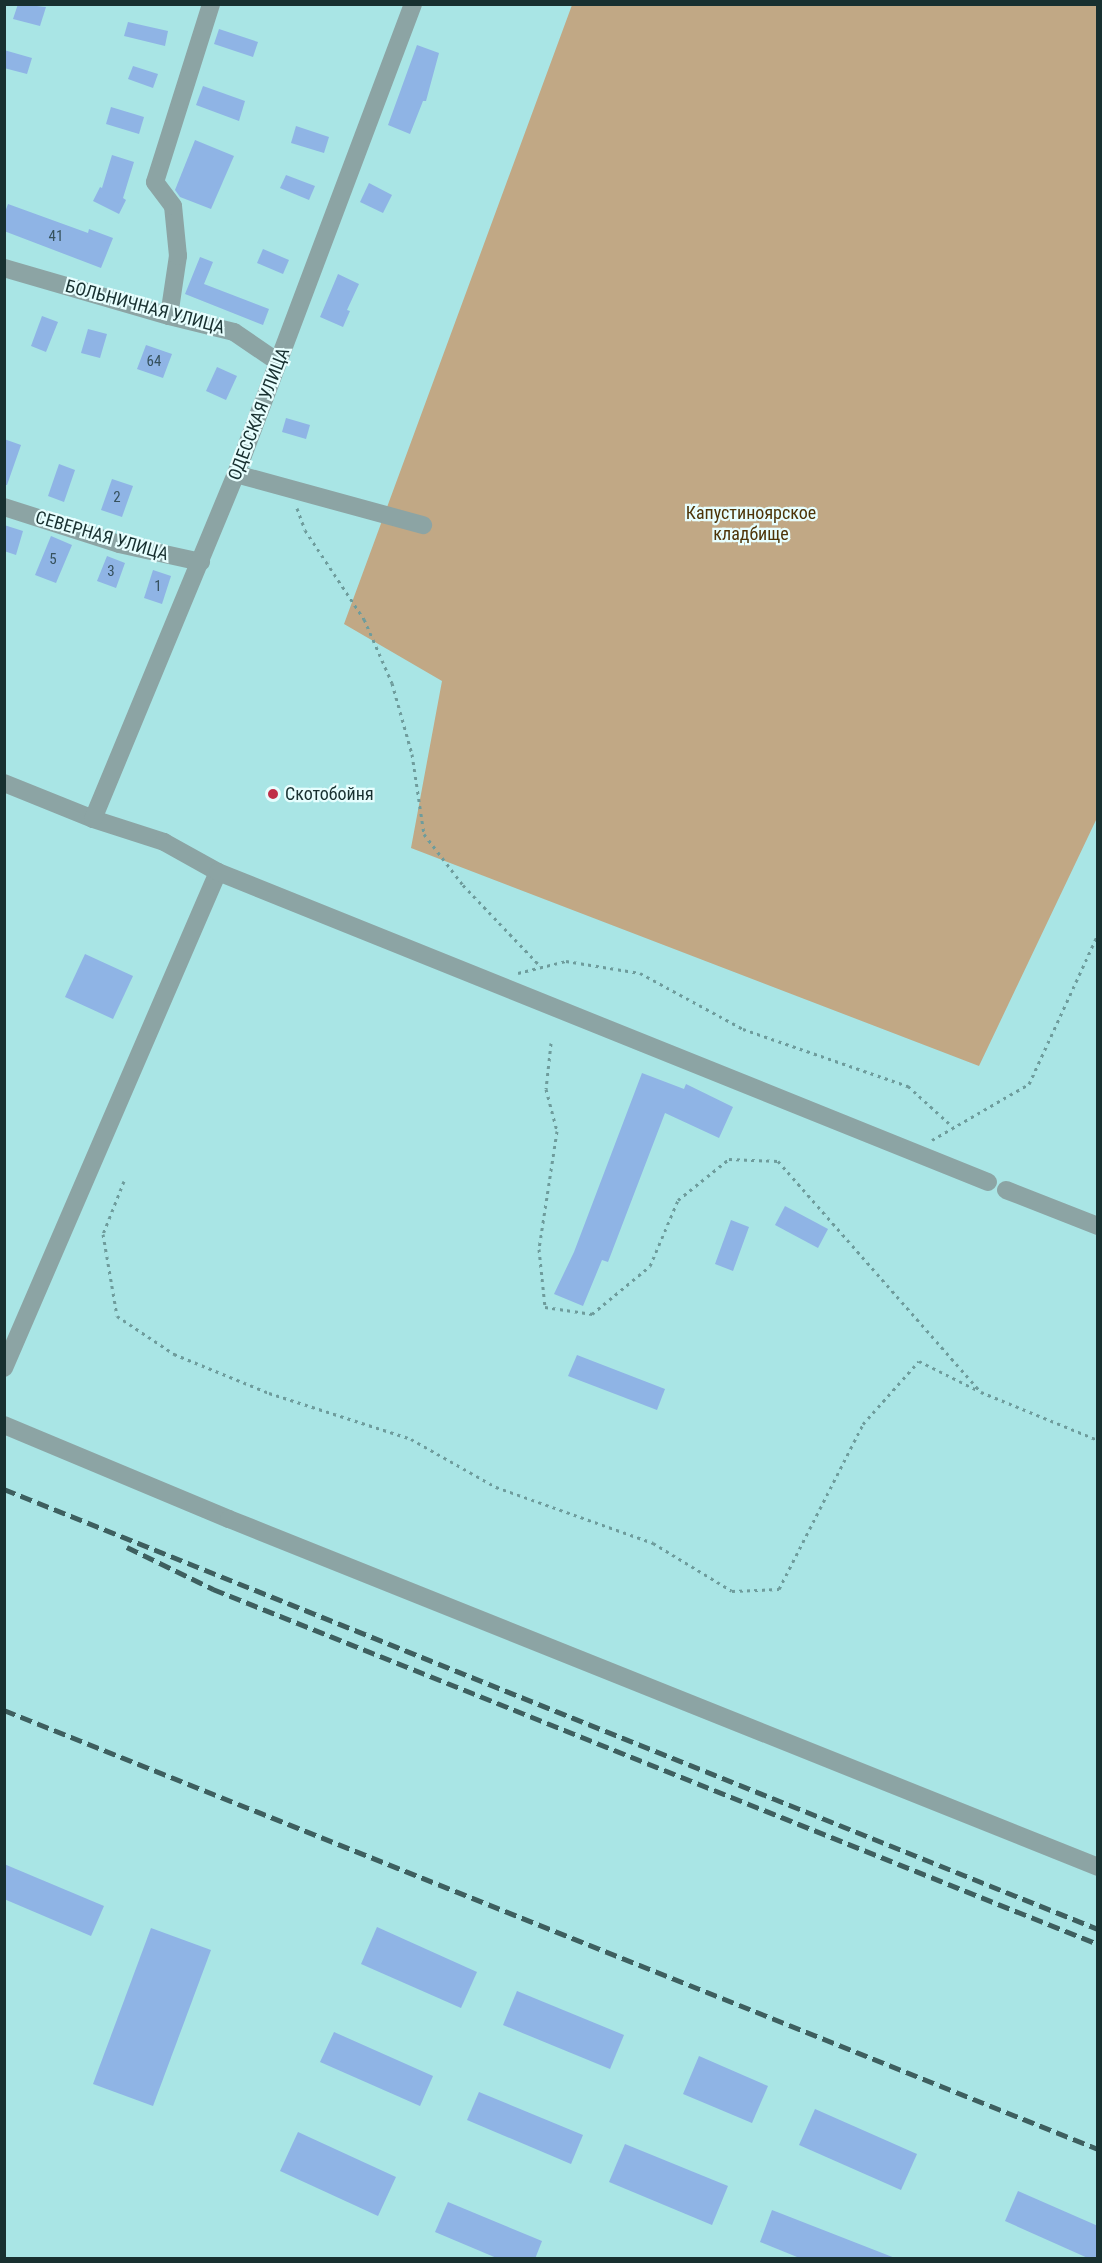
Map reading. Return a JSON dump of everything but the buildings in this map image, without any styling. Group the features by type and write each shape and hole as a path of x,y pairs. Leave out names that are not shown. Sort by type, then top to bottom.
{"street":[{"path":"170,316 178,256 173,206 155,182 211,4"},
{"name":"ОДЕССКАЯ УЛИЦА","path":"93,819 236,474 413,4"},
{"name":"БОЛЬНИЧНАЯ УЛИЦА","path":"4,268 234,332 279,362"},
{"path":"236,474 423,525"},
{"name":"СЕВЕРНАЯ УЛИЦА","path":"4,507 119,544 201,562"},
{"path":"4,783 93,819 164,842 218,872 988,1182"},
{"path":"4,1368 218,872"},
{"path":"1005,1190 1098,1226"},
{"path":"4,1425 229,1519 1098,1867"}],"path":[{"path":"290,489 305,530 364,619 392,683 412,754 424,834 463,885 541,967"},
{"path":"911,1151 1029,1084 1098,934"},
{"path":"489,980 566,961 640,973 743,1029 908,1086 953,1127"},
{"path":"551,1043 546,1089 556,1131 539,1249 545,1307 592,1314 650,1266 678,1200 729,1159 778,1161 980,1390"},
{"path":"124,1181 103,1234 117,1316 174,1354 268,1393 411,1439 496,1487 653,1543 732,1591 779,1589 863,1424 919,1361 980,1390 1098,1440"}],"green space":[{"name":"Капустиноярское кладбище","path":"572,5 1097,5 1097,818 979,1066 411,848 442,681 344,624"}],"railway":[{"path":"4,1489 1098,1929"},
{"path":"127,1547 213,1589 1098,1944"},
{"path":"4,1710 1098,2149"}],"place":[{"name":"Скотобойня","path":"273,794"}]}
